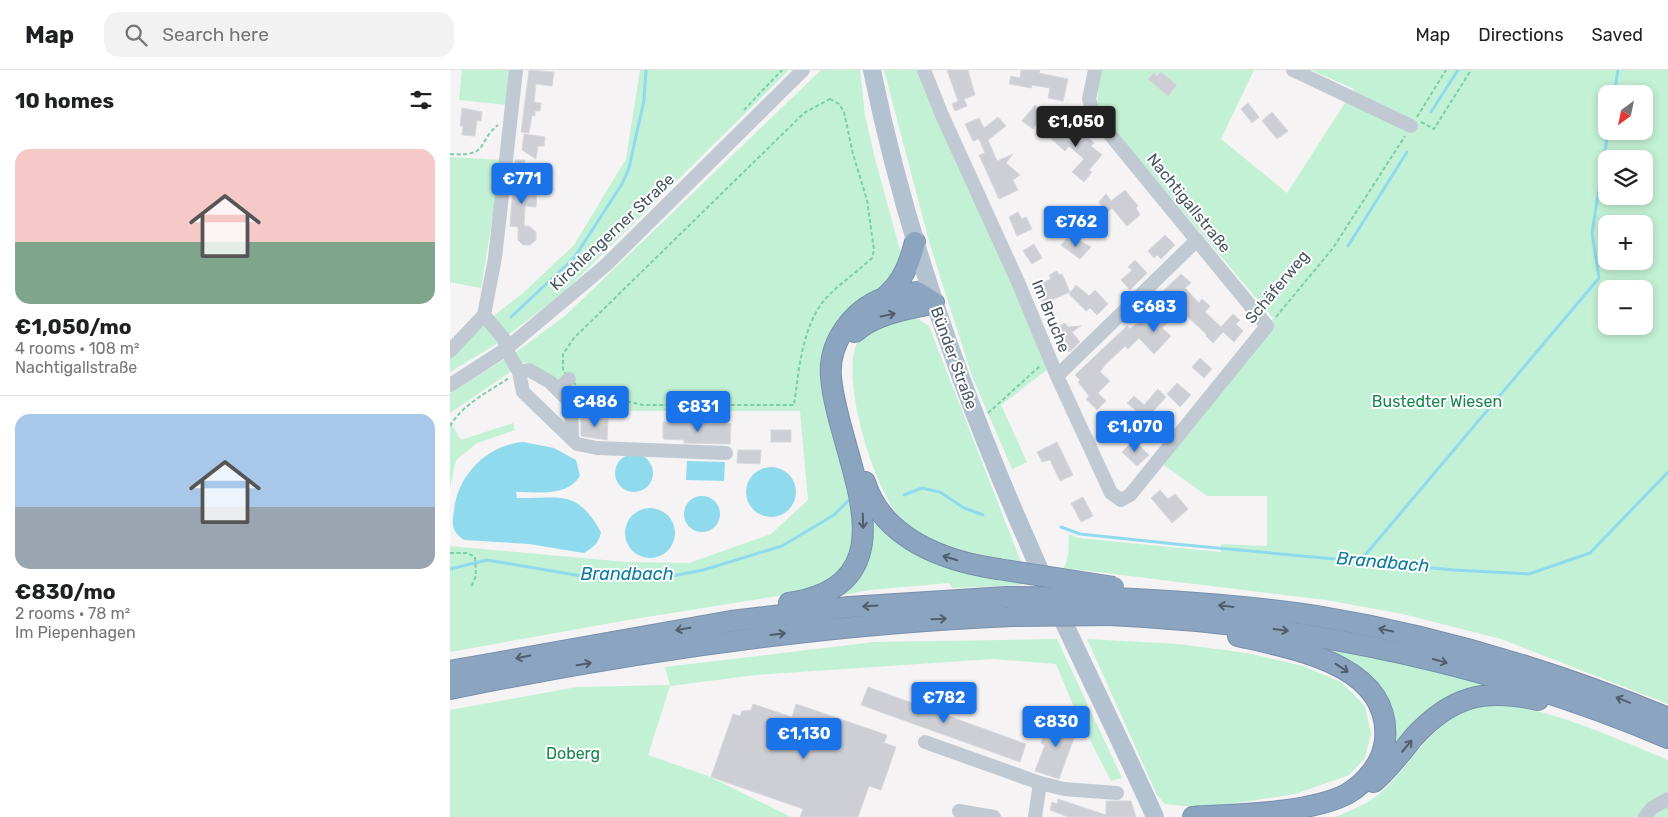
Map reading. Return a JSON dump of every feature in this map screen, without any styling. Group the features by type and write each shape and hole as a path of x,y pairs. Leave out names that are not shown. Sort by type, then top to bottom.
{"highway":[{"path":"731,621 747,610 793,603 821,595 841,584 854,569 861,551 864,528 862,503 831,377 833,351 848,323 871,304 885,297 898,286 905,274 914,242"},
{"path":"885,297 918,292 934,303"},
{"path":"934,303 880,316 866,322 850,336 842,355 840,376 858,459 868,490 878,508 909,539 927,550 949,558 1189,619 1314,634 1408,653 1530,686 1632,722 1668,738"},
{"path":"1112,600 1122,624 1188,629 1238,636 1309,653 1335,663 1364,685 1377,701 1384,716 1384,747 1376,767 1363,782 1346,794 1294,808 1193,817"},
{"path":"450,671 731,621 849,607 1009,606 1112,600 1188,602 1316,616 1412,635 1518,664 1617,697 1668,718"},
{"path":"450,689 729,640 914,620 1009,606"},
{"path":"1277,817 1327,808 1367,788 1382,775 1414,737 1441,712 1459,701 1475,696 1498,694 1522,696 1554,704 1609,723 1632,722"}],"main road":[{"name":"Bünder Straße","path":"872,70 914,242 934,303 978,422 1028,544 1155,817"}],"street":[{"path":"450,351 484,315 495,258 516,70"},
{"name":"Kirchlengerner Straße","path":"450,385 506,349 606,264 802,70"},
{"name":"Kirchlengerner Straße","path":"784,89 810,70"},
{"name":"Im Bruche","path":"924,70 942,115 1018,282 1049,358 1111,493"},
{"name":"Nachtigallstraße","path":"1095,70 1089,99 1094,115 1268,326"},
{"path":"1293,70 1412,126"},
{"path":"1057,376 1197,240"},
{"path":"484,315 504,339 506,349 520,372 523,392 577,444 597,448 726,453"},
{"name":"Schäferweg","path":"1111,493 1121,500 1130,495 1268,326"},
{"path":"520,372 529,370 550,382 571,403 572,439"},
{"path":"558,390 569,379"},
{"path":"925,742 1040,783 1064,789 1117,793"},
{"path":"1035,817 1040,783"},
{"path":"1645,817 1652,808 1668,799"},
{"path":"959,811 994,817"}],"path":[{"name":"Schäferweg","path":"1268,326 1333,248 1446,70"},
{"path":"1412,126 1418,120 1434,129 1471,70"},
{"path":"830,99 839,104 844,112 853,154 867,200 874,250 872,258 828,297 813,320 798,374 794,405 643,405 622,400 607,393 578,388 569,379 562,371 563,354 574,338 804,113 830,99"},
{"path":"450,154 467,155 478,151 497,125 509,126"},
{"path":"978,422 1049,358"},
{"path":"450,426 455,417 476,400 520,372"},
{"path":"450,553 466,553 475,556 476,576 471,587"}],"green space":[{"path":"462,70 512,70 507,105 459,100"},
{"path":"640,70 789,70 562,294 495,345 450,372 450,358 496,314 523,293 574,245 626,159"},
{"path":"821,70 860,70 865,115 902,257 895,275 828,339 857,529 847,564 815,590 628,620 450,652 450,546 626,562 689,563 771,534 808,500 800,411 580,411 560,382 525,362 450,413 450,393 515,353 566,315"},
{"path":"884,70 921,70 1048,369 1001,405 1027,462 1012,469 972,376 930,245"},
{"name":"Bustedter Wiesen","path":"1099,70 1254,70 1221,139 1287,193 1354,89 1311,70 1668,70 1668,704 1501,639 1403,614 1326,600 1064,568 1068,556 1069,534 1078,538 1221,552 1221,544 1267,546 1267,496 1207,496 1161,463 1273,318 1097,110"},
{"path":"450,157 502,160 481,288 450,282"},
{"path":"913,316 929,326 1021,562 975,553 930,538 904,521 893,508 882,487 862,433 856,405 853,356 859,340 870,329 883,323"},
{"path":"450,422 461,440 513,423 515,430 477,443 456,460 450,488"},
{"path":"865,498 885,523 1020,579 1022,585 952,588 949,583 869,590 825,599 837,593"},
{"name":"Doberg","path":"1057,639 1122,778 1111,781 1079,719 1056,664 993,659 756,675 670,686 648,755 708,776 791,817 450,817 450,710 577,687 670,685 665,667 874,642"},
{"path":"1087,639 1178,644 1247,653 1303,666 1341,682 1365,706 1371,734 1365,758 1349,775 1295,794 1205,808 1165,804 1157,795"},
{"path":"1289,642 1362,652 1509,688 1480,688 1381,770 1382,701"},
{"path":"1494,704 1516,707 1561,718 1604,733 1668,760 1668,817 1335,817 1363,805 1379,794 1400,773 1429,738 1451,719 1471,709"}],"water":[{"path":"523,442 554,448 576,460 580,476 574,483 560,490 551,492 516,492 517,498 566,499 584,508 601,532 599,539 591,549 584,553 529,544 464,540 455,531 453,527 454,510 461,485 468,474 486,456 498,449 510,444"},
{"path":"634,454 647,460 653,473 647,486 634,492 621,486 615,473 621,460"},
{"path":"687,461 725,462 724,481 686,480"},
{"path":"771,467 789,474 796,492 789,510 771,517 753,510 746,492 753,474"},
{"path":"702,496 709,497 715,501 719,507 719,521 715,527 709,531 702,532 695,531 689,527 685,521 684,514 685,507 689,501 695,497"},
{"path":"655,508 668,515 674,523 674,543 668,551 660,557 645,558 632,551 626,543 625,528 632,515 640,509"}],"building":[{"path":"529,70 554,72 552,86 536,84 534,102 541,103 540,111 535,111 535,116 532,115 529,133 521,132"},
{"path":"947,70 968,70 975,95 964,99 967,106 955,111 952,104 958,101"},
{"path":"1021,70 1040,70 1039,73 1068,79 1063,101 1048,98 1050,88 1032,85 1031,88 1009,84 1011,76 1020,78"},
{"path":"1161,72 1177,85 1168,96 1148,79 1154,73 1157,76"},
{"path":"1248,103 1259,117 1252,123 1241,109"},
{"path":"1035,105 1045,113 1033,129 1022,121"},
{"path":"462,108 482,112 481,121 477,120 475,136 462,135 463,126 460,126"},
{"path":"1272,112 1288,131 1277,139 1262,121"},
{"path":"998,117 1006,126 988,140 997,161 1013,154 1006,163 1020,175 1013,180 1018,190 999,199 979,155 985,153 979,139 973,141 965,124 979,118 984,128"},
{"path":"1061,119 1082,138 1085,135 1094,143 1091,146 1102,155 1089,170 1092,172 1084,182 1072,172 1084,159 1069,146 1065,151 1047,135"},
{"path":"524,134 545,137 544,146 538,146 536,159 522,150"},
{"path":"515,160 525,160 522,189 537,190 536,207 525,206 524,226 529,226 536,232 536,240 530,245 523,245 518,240 518,227 510,226"},
{"path":"1125,190 1138,206 1136,208 1140,215 1127,226 1112,208 1107,213 1099,202 1106,194 1111,201"},
{"path":"1018,212 1022,219 1026,217 1032,229 1017,236 1009,217"},
{"path":"1165,235 1175,245 1161,259 1157,255 1154,258 1148,251"},
{"path":"1068,237 1075,244 1079,240 1091,247 1080,259 1061,245"},
{"path":"1034,244 1042,258 1032,264 1023,251"},
{"path":"1135,260 1147,273 1130,290 1121,280 1132,270 1128,267"},
{"path":"1057,271 1059,275 1062,274 1070,292 1043,304 1035,286 1051,279 1049,275"},
{"path":"1181,274 1191,283 1185,288 1199,303 1202,299 1210,306 1205,312 1221,327 1233,314 1240,320 1236,324 1243,331 1234,342 1223,332 1213,343 1187,316 1184,319 1178,313 1162,328 1171,336 1154,354 1139,338 1128,349 1125,346 1105,365 1100,372 1110,381 1098,393 1106,401 1097,410 1086,399 1089,396 1075,375 1127,326 1130,329 1143,319 1139,314"},
{"path":"1076,285 1089,296 1095,290 1108,304 1097,315 1090,308 1086,311 1069,294"},
{"path":"1065,323 1068,327 1081,326 1072,332 1080,342 1069,352 1053,335 1058,331 1059,326"},
{"path":"1200,358 1212,369 1204,378 1192,367"},
{"path":"1177,383 1191,395 1180,407 1167,394"},
{"path":"1158,389 1166,397 1146,419 1127,403 1134,396 1144,405"},
{"path":"1107,414 1120,428 1108,438 1097,423"},
{"path":"581,418 608,419 607,440 581,436"},
{"path":"663,422 731,424 730,444 684,443 684,440 663,439"},
{"path":"1144,422 1153,431 1141,442 1133,434"},
{"path":"771,430 791,430 791,442 771,442"},
{"path":"1134,440 1149,455 1137,466 1122,452"},
{"path":"1057,442 1073,475 1060,481 1050,460 1042,462 1037,452"},
{"path":"738,450 761,450 760,464 737,463"},
{"path":"1160,490 1168,499 1175,494 1188,509 1172,523 1151,498"},
{"path":"1083,497 1093,516 1081,522 1071,503"},
{"path":"868,687 1026,744 1020,762 861,705"},
{"path":"753,704 792,717 796,704 887,735 884,743 896,747 881,790 869,786 858,817 800,817 803,809 711,777 733,714 740,716 742,711 751,710"},
{"path":"1051,717 1078,727 1059,779 1035,771 1045,745 1041,743"},
{"path":"1058,799 1106,815 1106,801 1131,801 1136,817 1068,817 1050,810 1052,802 1057,804"}],"waterway":[{"path":"511,317 574,258 622,184 629,168 644,100 646,70"},
{"path":"1431,112 1458,70"},
{"path":"1616,85 1618,70"},
{"path":"1361,560 1599,278 1592,233 1607,140"},
{"path":"1348,246 1407,152"},
{"name":"Brandbach","path":"1061,527 1080,534 1185,545 1454,570 1529,574 1590,553 1668,472"},
{"name":"Brandbach","path":"904,495 922,488 940,492 964,508 983,515"},
{"name":"Brandbach","path":"450,569 487,560 593,578 662,578 703,570 782,546 834,515 848,501"}]}
